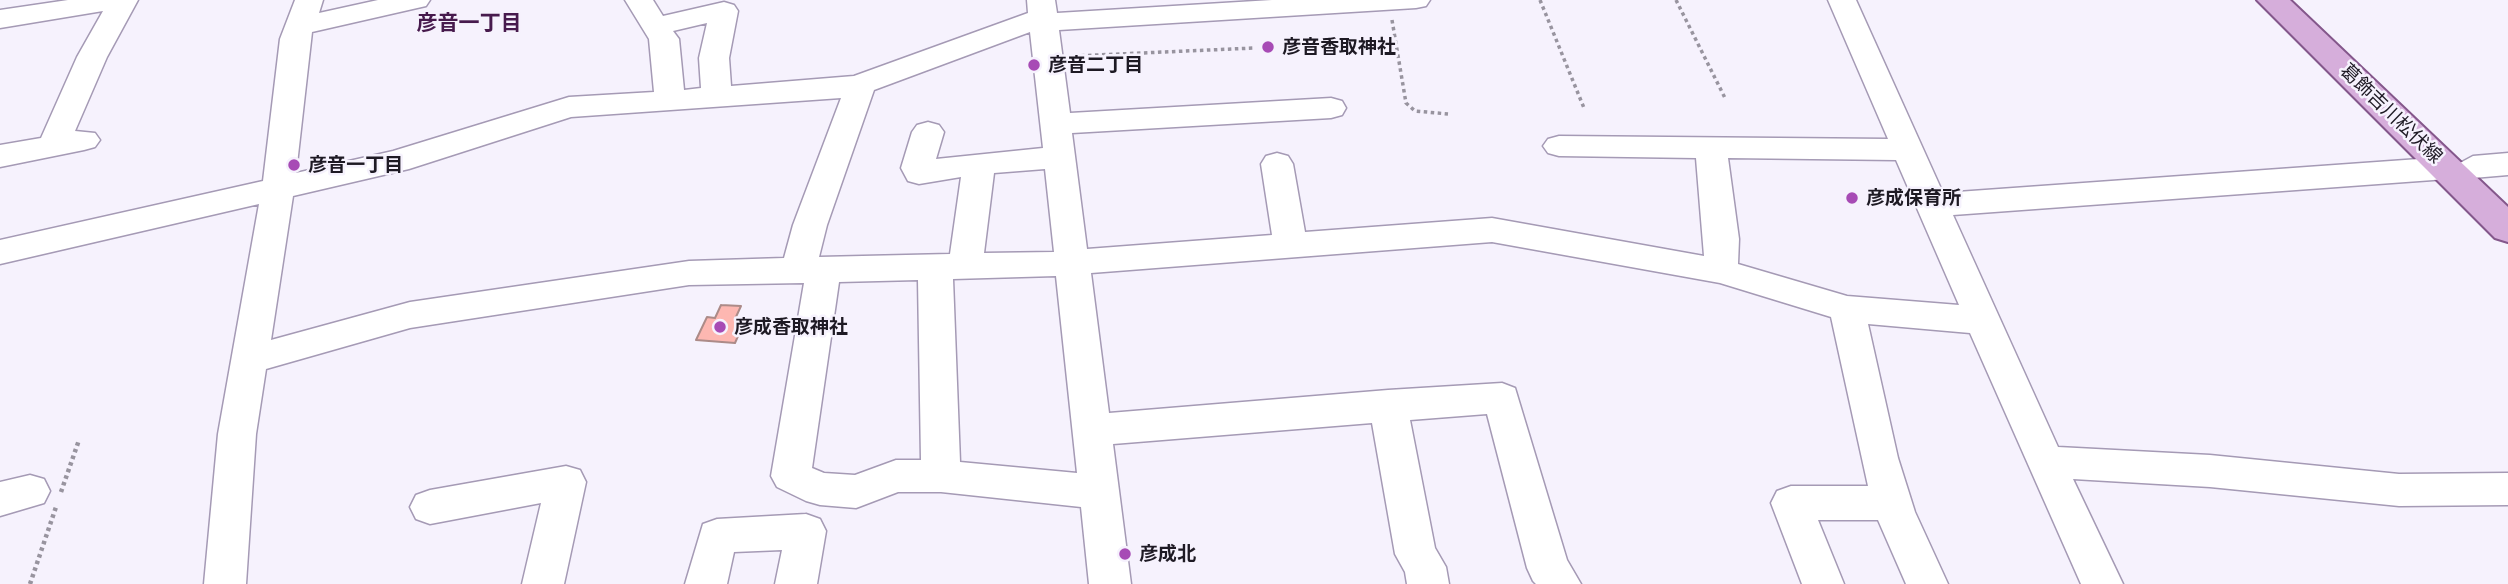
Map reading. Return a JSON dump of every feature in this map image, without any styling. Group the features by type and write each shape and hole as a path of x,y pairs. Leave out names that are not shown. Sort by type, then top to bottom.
{"main road":[{"name":"葛飾吉川松伏線","path":"2273,0 2460,167 2508,200"},
{"name":"葛飾吉川松伏線","path":"2301,0 2460,167 2508,229"}],"street":[{"path":"0,19 123,0"},
{"path":"52,147 92,57 123,0"},
{"path":"220,583 237,434 278,190 290,73 304,13 416,0"},
{"path":"639,0 664,39 670,100"},
{"path":"1842,0 2045,462 2102,584"},
{"path":"0,252 278,190 455,145 569,107 836,89 861,84 1043,13 1403,1"},
{"path":"656,26 724,11 714,58 717,97"},
{"path":"1043,13 1111,584"},
{"path":"861,84 810,225 810,272 791,476 820,489 856,492 896,476 941,475 1100,492"},
{"path":"928,132 917,168 919,173 979,163 1060,140 1331,108"},
{"path":"0,156 84,141"},
{"path":"1559,146 1909,150"},
{"path":"1711,148 1723,239 1721,271"},
{"path":"941,475 950,267 979,163"},
{"path":"1277,164 1290,244"},
{"path":"1931,205 2508,164"},
{"path":"250,360 410,315 482,302 689,273 810,272 1073,261 1492,230 1721,271 1846,309 1985,321"},
{"path":"1846,309 1892,503 1927,584"},
{"path":"1093,430 1502,398 1548,568 1560,584"},
{"path":"1388,405 1416,554 1425,567 1428,584"},
{"path":"2045,462 2210,471 2399,489 2508,489"},
{"path":"430,507 566,482 542,584"},
{"path":"1823,584 1791,503 1892,503"},
{"path":"706,584 717,536 806,531 796,584"}],"path":[{"path":"1540,0 1584,108"},
{"path":"1676,0 1726,100"},
{"path":"1403,1 1406,103 1415,111 1448,114"},
{"path":"1049,57 1254,48"}],"building":[{"path":"721,305 741,306 735,319 745,320 735,343 696,340 707,317 715,318"}],"place":[{"name":"彦音香取神社","path":"1268,47"},
{"name":"彦音二丁目","path":"1034,65"},
{"name":"彦音一丁目","path":"294,165"},
{"name":"彦成保育所","path":"1852,198"},
{"name":"彦成香取神社","path":"720,327"},
{"name":"彦成北","path":"1125,554"}],"district":[{"name":"彦音一丁目","path":"469,24"}]}
